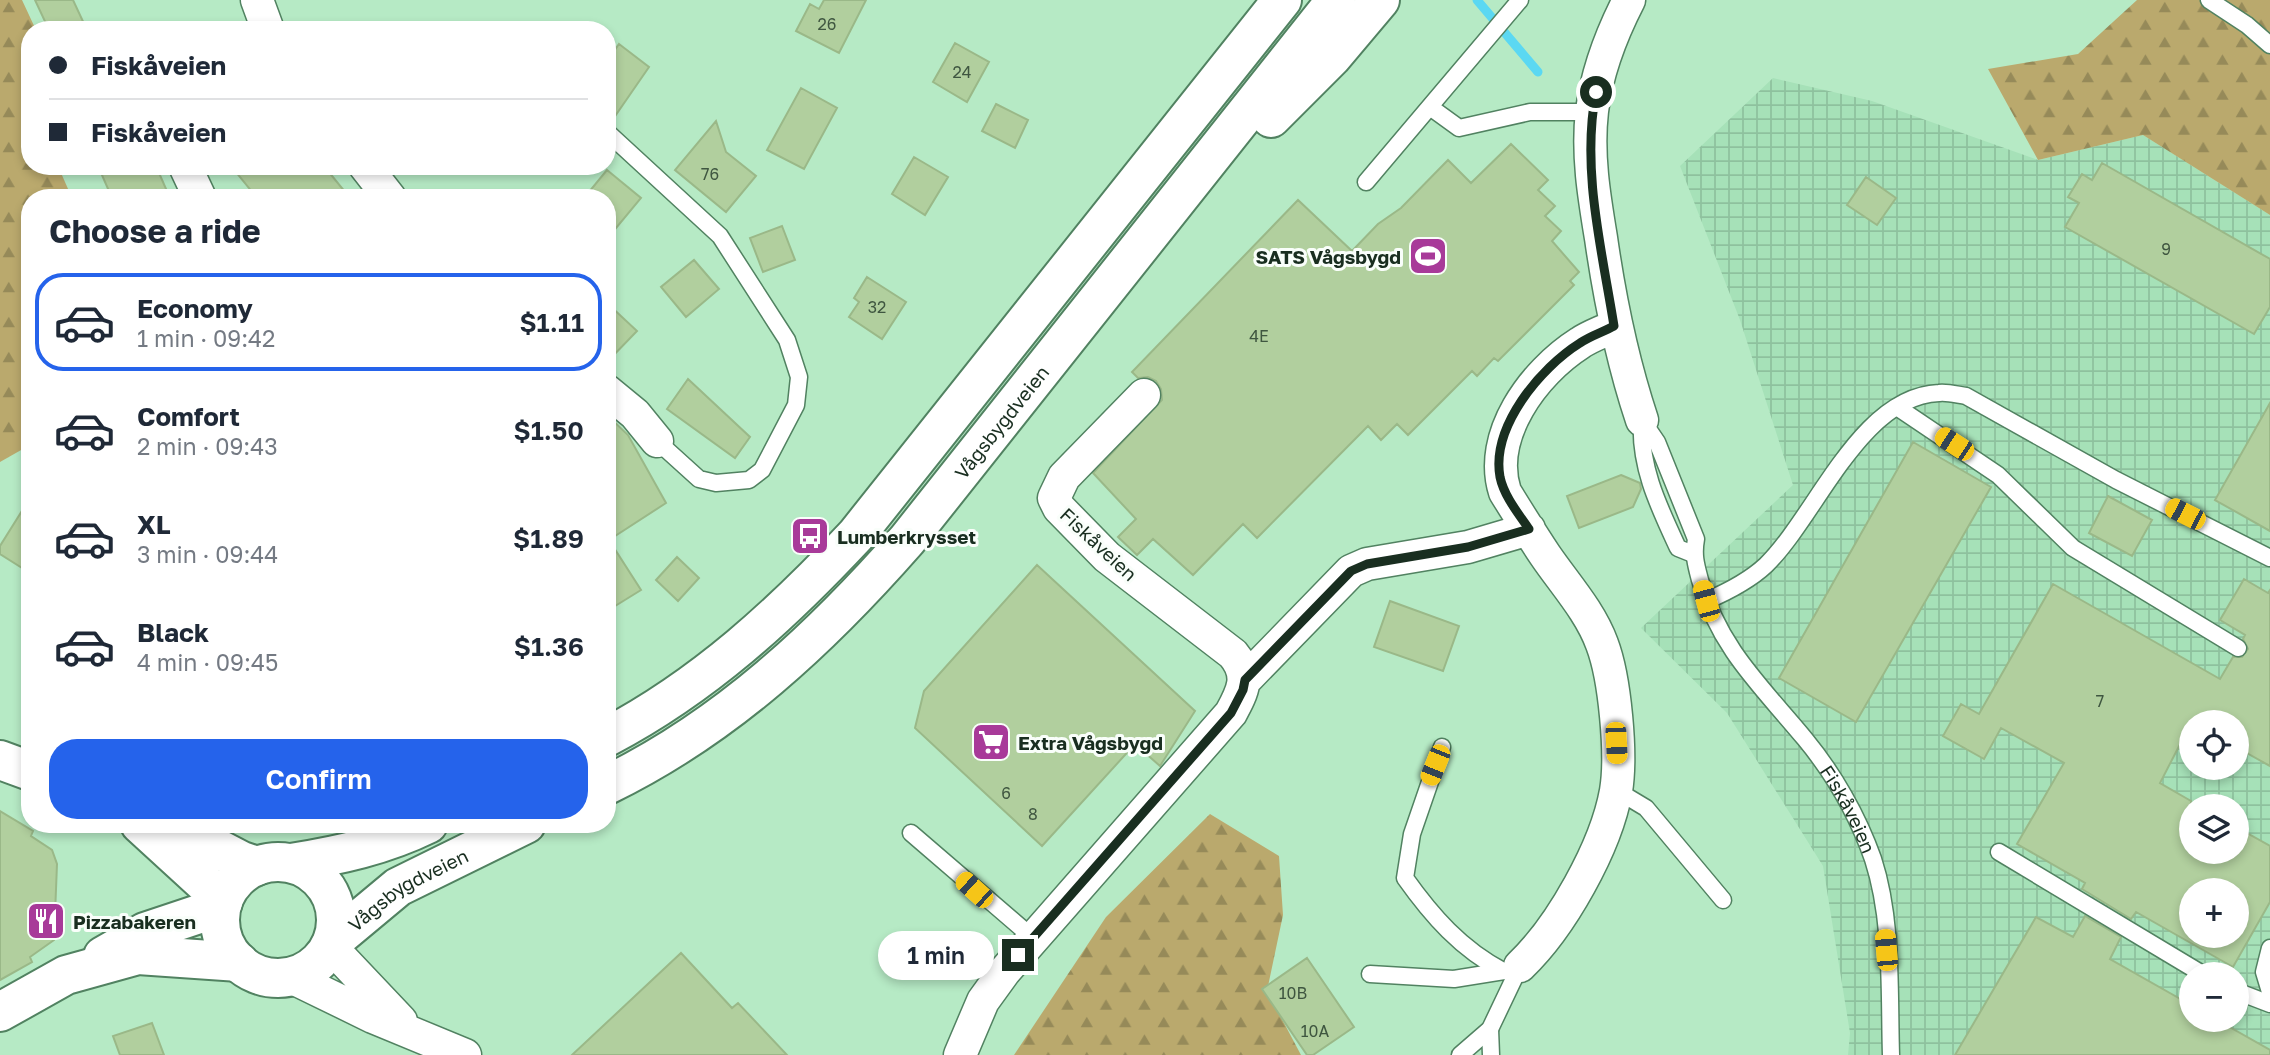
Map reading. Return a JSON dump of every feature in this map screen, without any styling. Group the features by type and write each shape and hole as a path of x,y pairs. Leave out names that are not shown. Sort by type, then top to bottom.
{"main road":[{"path":"1143,175 1170,106 1251,0"},
{"path":"616,731 688,687 744,645 805,589 893,492 1282,0"},
{"name":"Vågsbygdveien","path":"616,780 685,740 747,696 806,647 853,601 907,540 1336,0"},
{"path":"1093,308 1228,172 1283,104 1332,57 1380,0"},
{"path":"0,760 21,768"},
{"path":"150,833 223,901 222,935 239,962"},
{"path":"77,971 138,956 239,962 263,976 291,977 314,966 331,944 336,925 330,893 307,869 242,861 188,833"},
{"path":"0,1012 145,932 211,910 223,901 237,879 274,865 357,852 409,833"},
{"name":"Vågsbygdveien","path":"331,944 398,887 508,833"}],"street":[{"path":"257,0 265,21"},
{"name":"Fiskåveien","path":"1629,0 1612,33 1600,72 1592,111 1592,179 1614,326 1642,420"},
{"path":"372,175 383,189"},
{"path":"1512,969 1550,931 1599,844 1616,790 1615,706 1602,643 1578,600 1505,492 1500,478 1499,461 1506,433 1521,405 1556,361 1581,342 1614,326"},
{"name":"Fiskåveien","path":"1144,395 1064,477 1054,498 1059,508 1107,557 1233,654 1240,662 1245,680"},
{"path":"616,398 635,414 657,441"},
{"path":"960,1055 983,1001 1032,938 1231,713 1245,680 1351,571 1367,564 1468,547 1529,529"},
{"path":"331,944 382,1004 415,1034"},
{"path":"291,977 465,1055"}],"lane":[{"path":"2214,2 2270,45"},
{"path":"1366,183 1517,4"},
{"path":"1430,107 1459,128 1530,112 1557,109 1592,111"},
{"path":"616,140 720,236 788,340 799,377 796,405 762,470 749,480 716,483 699,480 657,441"},
{"path":"1706,601 1729,591 1764,566 1818,501 1860,437 1907,400 1939,393 1966,396 2116,480 2270,558"},
{"path":"1897,407 1998,475 2073,548 2238,648"},
{"name":"Fiskåveien","path":"1642,420 1641,452 1654,496 1678,548 1693,554 1706,601 1744,670 1805,740 1842,792 1873,860 1882,906 1891,1055"},
{"path":"1443,747 1412,834 1405,878 1422,902 1464,947 1512,969"},
{"path":"1616,790 1646,808 1723,900"},
{"path":"911,833 1032,938"},
{"path":"1999,852 2182,962"},
{"path":"2270,948 2264,972 2270,992"},
{"path":"1370,974 1454,979 1512,969"},
{"path":"1491,1055 1490,1029 1512,969"},
{"path":"2249,996 2270,1004"},
{"path":"1460,1055 1490,1029"}],"shaded area":[{"path":"1773,78 1872,101 2038,160 2143,135 2270,215 2270,1055 1848,1055 1850,1033 1823,866 1727,713 1641,628 1793,485 1740,320 1680,166"}],"green space":[{"path":"0,0 22,0 32,21 21,21 21,175 62,175 68,189 21,189 21,450 0,462"},
{"path":"2137,0 2270,0 2270,215 2143,135 2038,160 1988,69 2078,54"},
{"path":"1210,814 1279,856 1283,915 1267,991 1301,1055 1014,1055 1106,917"}],"building":[{"path":"35,0 73,0 83,21 45,21"},
{"path":"824,0 866,0 839,53 796,31 810,4 819,9"},
{"path":"955,43 989,62 967,102 933,82"},
{"path":"619,44 649,67 616,115 616,48"},
{"path":"801,88 837,108 804,169 767,150"},
{"path":"996,104 1028,120 1015,148 982,131"},
{"path":"716,121 726,152 756,176 726,212 675,170"},
{"path":"1511,144 1548,180 1538,190 1555,206 1545,216 1561,231 1552,241 1579,272 1570,281 1574,285 1498,361 1494,358 1477,376 1472,371 1408,435 1397,424 1381,440 1368,426 1257,538 1243,524 1193,575 1153,539 1137,555 1118,537 1136,519 1093,473 1162,400 1161,389 1156,381 1148,377 1138,378 1132,372 1298,200 1352,251 1378,224 1401,208 1448,160 1471,183"},
{"path":"914,157 948,177 925,215 892,194"},
{"path":"2102,163 2270,259 2270,307 2254,334 2065,227 2079,203 2068,197 2082,174 2092,180"},
{"path":"102,175 160,175 166,189 108,189"},
{"path":"238,175 331,175 343,189 250,189"},
{"path":"603,175 613,175 641,198 616,228 616,189 591,189"},
{"path":"1866,177 1896,198 1877,225 1847,205"},
{"path":"782,226 795,260 763,272 750,238"},
{"path":"694,260 719,289 686,317 661,287"},
{"path":"867,277 906,302 882,339 849,317 859,302 854,298"},
{"path":"616,311 637,331 616,353"},
{"path":"688,379 750,437 735,458 667,409"},
{"path":"2270,403 2270,531 2215,500"},
{"path":"616,424 628,435 666,503 616,535"},
{"path":"1913,442 1991,487 1856,722 1779,678"},
{"path":"1621,475 1640,483 1641,489 1633,507 1579,528 1567,496"},
{"path":"2108,496 2152,520 2132,556 2089,533"},
{"path":"21,512 21,567 0,554 0,546"},
{"path":"616,551 641,590 616,605"},
{"path":"677,557 699,578 678,601 656,580"},
{"path":"1037,565 1195,711 1160,766 1135,744 1042,846 915,728 924,691"},
{"path":"2244,579 2268,593 2270,590 2270,766 2249,754 2249,710 2179,710 2179,746 2160,783 2179,794 2179,864 2249,864 2249,834 2270,846 2270,902 2249,939 2249,878 2179,878 2179,936 2136,912 2131,919 2082,889 2085,883 2017,844 2064,763 2001,728 1984,759 1943,736 1961,704 1979,714 2053,584 2220,679 2233,657 2242,657 2248,649 2243,639 2245,635 2220,620"},
{"path":"1390,601 1459,626 1443,671 1374,647"},
{"path":"0,811 21,824 21,833 32,833 31,836 52,850 57,864 54,940 30,957 32,962 0,980"},
{"path":"2085,916 2121,937 2110,959 2179,998 2179,1032 2238,1032 2270,1050 2270,1055 1955,1055 2036,917 2073,937"},
{"path":"2199,948 2244,948 2236,962 2224,962"},
{"path":"681,953 732,1008 738,1003 787,1055 572,1055"},
{"path":"1307,958 1354,1027 1313,1055 1307,1055 1262,989"},
{"path":"152,1023 164,1055 120,1055 113,1036"}],"waterway":[{"path":"1477,0 1538,72"}],"place":[{"name":"SATS Vågsbygd","path":"1428,256"},
{"name":"Lumberkrysset","path":"810,536"},
{"name":"Extra Vågsbygd","path":"991,742"},
{"name":"Pizzabakeren","path":"46,921"}],"route":[{"path":"1018,955 1231,713 1245,680 1351,571 1367,564 1468,547 1529,529 1505,492 1500,478 1500,451 1506,433 1521,405 1556,361 1581,342 1614,326 1590,154 1592,111 1596,92"}]}
